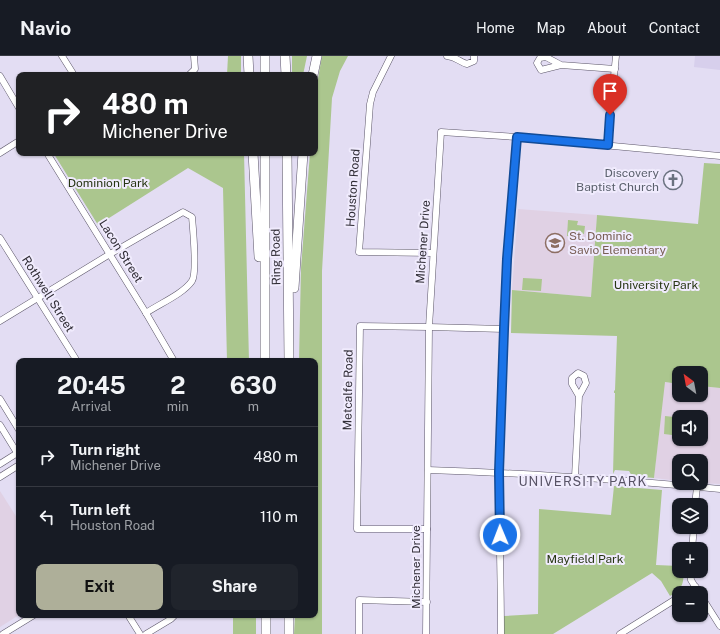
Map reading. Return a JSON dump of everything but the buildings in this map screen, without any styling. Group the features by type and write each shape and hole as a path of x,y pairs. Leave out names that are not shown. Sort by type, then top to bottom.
{"highway":[{"path":"248,56 249,72"},
{"path":"265,56 265,72"},
{"path":"285,56 286,72"},
{"path":"314,72 318,56"},
{"path":"253,156 265,357"},
{"name":"Ring Road","path":"265,156 265,357"},
{"name":"Ring Road","path":"287,156 289,357"},
{"path":"289,357 303,156"},
{"path":"266,618 266,634"},
{"path":"289,618 289,634"}],"street":[{"path":"62,56 72,72"},
{"path":"192,72 195,69 194,56"},
{"name":"Houston Road","path":"391,56 373,92 370,104 359,252 433,253"},
{"path":"448,56 456,57 461,62 467,64 474,61 474,56"},
{"path":"608,145 616,56"},
{"path":"561,65 614,69"},
{"path":"0,76 16,103"},
{"name":"Michener Drive","path":"426,634 429,326 441,132 517,137 720,156"},
{"path":"501,634 499,472 507,259 517,137"},
{"path":"0,153 16,143"},
{"name":"Lacon Street","path":"49,156 172,358"},
{"path":"0,321 110,254 183,212 192,217 194,243 193,280 185,289 146,313"},
{"name":"Rothwell Street","path":"0,238 75,358"},
{"name":"Metcalfe Road","path":"427,529 357,529 360,326 429,326 504,329"},
{"path":"575,476 579,396"},
{"path":"0,399 16,425"},
{"path":"0,425 16,450"},
{"path":"0,464 16,454"},
{"path":"0,477 16,467"},
{"path":"428,470 575,476 672,485"},
{"path":"708,488 720,489"},
{"path":"359,634 359,600 427,602"},
{"path":"620,634 672,601"},
{"path":"708,607 720,626"},
{"path":"3,634 29,618"},
{"path":"130,618 140,634"},
{"path":"146,634 172,618"}],"shaded area":[{"path":"695,56 720,56 720,70 694,67"},
{"name":"St. Dominic Savio Elementary","path":"518,209 597,215 591,297 512,290"},
{"path":"664,382 672,383 672,402 708,402 708,387 720,388 720,484 708,483 708,454 672,454 672,480 654,478"},
{"path":"0,491 16,516 16,617 0,627"}],"green space":[{"path":"228,56 241,56 241,72 227,72"},
{"path":"292,56 307,56 304,72 292,72"},
{"path":"322,56 348,56 340,71 332,98 322,271 322,634 294,634 295,618 318,618 318,358 299,358 301,268 310,156 318,156 318,78"},
{"name":"Dominion Park","path":"55,156 244,156 249,358 227,358 223,188 188,168 98,225"},
{"name":"University Park","path":"704,163 720,164 720,388 708,387 708,366 672,366 672,383 665,382 654,478 632,476 629,471 615,470 613,474 614,391 617,336 511,333 512,290 591,297 597,215 698,224"},
{"path":"568,220 578,221 577,225 585,226 584,234 577,233 576,237 567,236"},
{"path":"523,278 542,279 541,291 522,290"},
{"path":"665,416 672,417 672,435 664,434"},
{"name":"Mayfield Park","path":"614,486 662,490 656,565 672,566 672,578 683,578 682,586 672,586 672,595 670,596 661,581 652,573 553,634 504,634 504,616 538,614 539,509 611,515"},
{"path":"233,618 256,618 256,634 233,634"}],"place":[{"name":"Discovery Baptist Church","path":"673,180"},
{"name":"St. Dominic Savio Elementary","path":"555,243"}],"district":[{"name":"UNIVERSITY PARK","path":"583,481"}],"route":[{"path":"500,535 499,472 504,329 507,259 517,137 608,145 610,115"}]}
